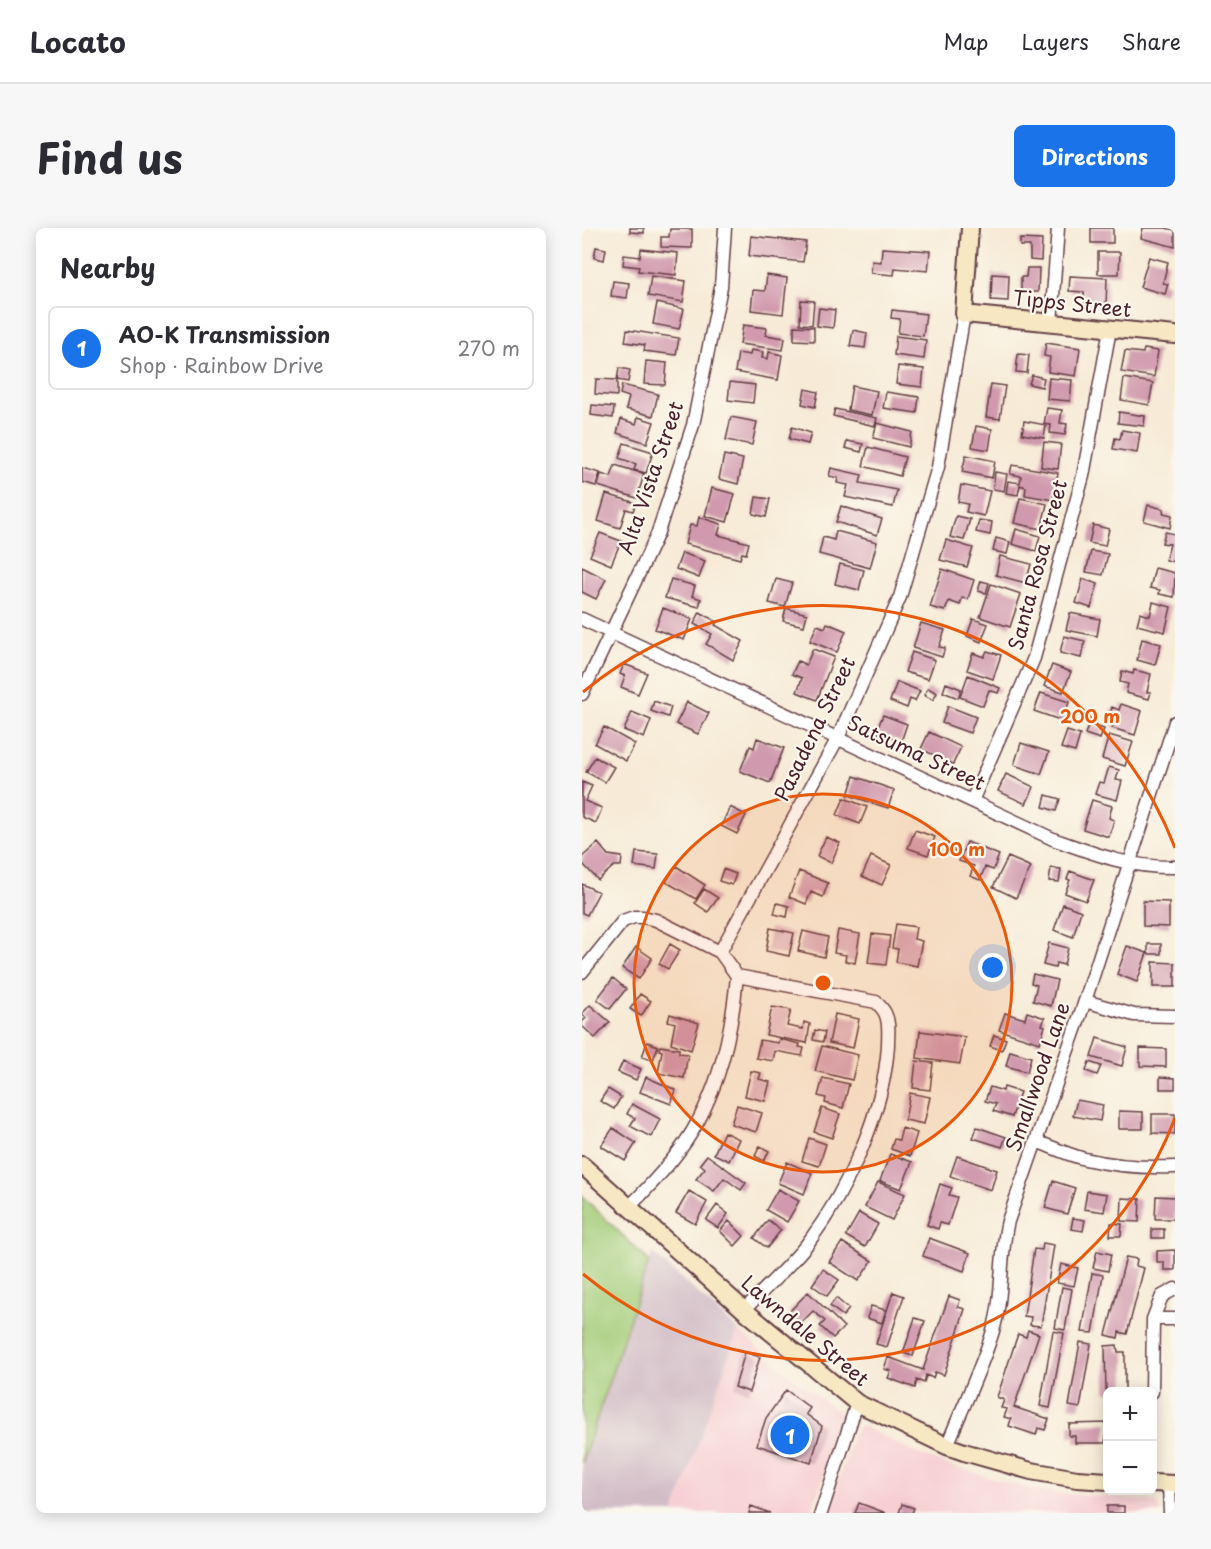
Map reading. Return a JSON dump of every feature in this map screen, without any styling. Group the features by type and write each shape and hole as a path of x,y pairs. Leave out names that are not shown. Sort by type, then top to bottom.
{"main road":[{"name":"Pasadena Street","path":"964,314 970,228"},
{"name":"Tipps Street","path":"964,314 1175,335"},
{"name":"Lawndale Street","path":"582,1165 744,1310 857,1403 947,1446 1031,1471 1077,1479 1103,1480"}],"street":[{"name":"Alta Vista Street","path":"582,694 657,535 693,425 721,287 725,228"},
{"path":"1051,323 1058,228"},
{"name":"Pasadena Street","path":"720,952 838,738 900,597 938,468 964,314"},
{"name":"Santa Rosa Street","path":"972,801 1034,658 1083,476 1110,328"},
{"name":"Satsuma Street","path":"582,619 1053,839 1102,857 1130,864 1175,867"},
{"name":"Smallwood Lane","path":"947,1446 993,1330 998,1306 1002,1242 1008,1221 1085,1000 1175,722"},
{"path":"582,972 623,921 634,917 656,920 720,952 737,976 734,1012 727,1048 710,1096 697,1122 674,1158 629,1208"},
{"path":"737,976 876,1002 885,1011 889,1027 886,1065 874,1116 853,1166 831,1208 807,1244 744,1310"},
{"path":"1085,1000 1134,1015 1175,1017"},
{"path":"1036,1141 1083,1158 1106,1163 1149,1168 1175,1167"},
{"path":"1152,1387 1153,1319 1162,1296 1175,1289"},
{"path":"1153,1319 1175,1319"},
{"path":"821,1513 857,1403"},
{"path":"1165,1484 1170,1513"}],"shaded area":[{"path":"653,1253 738,1330 674,1513 582,1513 582,1463"},
{"path":"738,1330 788,1374 841,1414 844,1419 811,1513 674,1513"},
{"path":"862,1426 918,1454 998,1480 1045,1492 1153,1501 1158,1504 1161,1513 827,1513 853,1435 858,1427"}],"green space":[{"path":"582,1196 649,1261 582,1463"}],"building":[{"path":"630,228 644,228 644,233 630,232"},
{"path":"1091,228 1113,228 1113,243 1091,243"},
{"path":"1143,228 1175,230 1175,247 1141,238"},
{"path":"670,229 692,229 692,248 661,247 661,237 669,237"},
{"path":"751,236 806,242 803,262 749,256"},
{"path":"1020,239 1042,240 1041,261 1030,260 1030,246 1020,246"},
{"path":"596,247 606,249 604,260 594,258"},
{"path":"882,248 930,251 928,271 895,268 894,275 871,273 872,261 881,262"},
{"path":"641,249 678,253 676,275 638,271 639,267 623,265 624,255 640,257"},
{"path":"1098,252 1120,252 1119,274 1098,274"},
{"path":"1149,257 1168,262 1163,283 1168,284 1165,294 1140,287"},
{"path":"1027,268 1039,268 1038,292 1021,292 1021,277 1026,277"},
{"path":"992,274 1009,275 1008,301 991,300"},
{"path":"767,275 787,278 783,314 751,310 753,290 765,291"},
{"path":"651,276 686,281 683,302 648,296"},
{"path":"1070,276 1107,278 1106,305 1084,303 1084,292 1069,291"},
{"path":"613,281 629,283 627,298 611,296"},
{"path":"801,300 814,301 812,325 800,324"},
{"path":"657,303 684,309 679,329 653,324"},
{"path":"819,308 835,310 833,328 817,326"},
{"path":"892,310 926,314 923,336 898,333 900,319 891,318"},
{"path":"743,325 767,328 766,335 785,338 783,350 740,344"},
{"path":"794,326 814,327 814,341 794,340"},
{"path":"627,330 679,338 676,355 644,351 645,345 625,342"},
{"path":"853,330 867,333 865,348 850,346"},
{"path":"896,336 926,340 924,359 894,355"},
{"path":"1046,343 1080,348 1076,376 1048,372 1050,357 1044,356"},
{"path":"1144,349 1158,351 1154,377 1121,372 1125,351 1143,353"},
{"path":"751,350 763,352 762,358 768,359 769,352 782,355 778,380 735,372 738,353 750,355"},
{"path":"1018,354 1029,355 1027,373 1016,372"},
{"path":"646,361 667,363 665,385 644,384"},
{"path":"898,366 924,369 922,387 896,384"},
{"path":"619,368 630,370 628,382 617,380"},
{"path":"1032,375 1044,378 1042,387 1029,384"},
{"path":"1049,378 1072,380 1070,401 1047,399"},
{"path":"1124,378 1153,383 1149,405 1121,400"},
{"path":"596,379 617,380 617,396 595,394"},
{"path":"730,382 755,385 753,403 728,400"},
{"path":"991,384 1005,386 1000,419 986,417"},
{"path":"622,385 658,394 653,416 626,409 629,397 620,394"},
{"path":"852,386 877,391 872,415 848,410"},
{"path":"805,389 818,392 815,407 802,404"},
{"path":"886,392 919,397 917,413 883,408"},
{"path":"592,405 614,407 613,418 591,415"},
{"path":"1047,408 1062,410 1060,423 1067,424 1065,435 1050,433 1051,425 1044,424"},
{"path":"835,409 877,418 875,426 833,416"},
{"path":"1119,412 1145,416 1144,426 1118,423"},
{"path":"638,417 654,422 647,443 617,433 621,419 636,424"},
{"path":"731,417 757,422 752,445 726,440"},
{"path":"1024,421 1046,425 1044,438 1022,434"},
{"path":"877,423 912,432 909,447 873,438"},
{"path":"976,426 992,429 989,450 972,447"},
{"path":"792,427 811,433 808,444 789,439"},
{"path":"1122,430 1140,433 1137,453 1113,449 1115,438 1120,439"},
{"path":"847,441 863,444 861,452 845,448"},
{"path":"1044,442 1061,444 1058,469 1041,467"},
{"path":"624,443 653,452 646,473 634,470 636,464 619,458"},
{"path":"868,447 905,457 900,476 863,466"},
{"path":"724,455 743,459 738,484 719,479"},
{"path":"966,455 995,461 992,478 962,472"},
{"path":"615,465 644,474 637,498 598,486 601,474 611,477"},
{"path":"1012,465 1058,473 1053,500 1025,495 1026,487 1020,485 1018,495 1006,493 1008,481 1020,483 1021,476 1010,474"},
{"path":"582,468 600,473 596,486 582,482"},
{"path":"831,468 862,475 860,483 897,490 893,507 845,497 848,485 837,483 838,478 829,476"},
{"path":"995,472 1007,474 1004,491 993,489"},
{"path":"961,485 990,491 984,516 966,512 968,504 958,502"},
{"path":"712,488 735,494 727,522 705,516"},
{"path":"606,494 636,503 633,511 626,509 620,528 598,521"},
{"path":"756,497 770,499 766,517 753,514"},
{"path":"1020,498 1047,504 1041,529 1014,523"},
{"path":"1148,505 1164,509 1163,513 1172,515 1170,528 1144,521"},
{"path":"841,506 882,519 877,535 836,522"},
{"path":"956,516 970,519 964,540 950,537"},
{"path":"699,517 721,524 718,535 749,543 746,554 742,553 740,559 685,544 690,525 697,526"},
{"path":"979,520 992,522 990,535 976,532"},
{"path":"1093,525 1109,529 1105,546 1089,543"},
{"path":"1016,529 1040,536 1036,551 1012,544"},
{"path":"836,531 877,542 870,568 819,554 823,537 834,540"},
{"path":"1165,532 1175,534 1175,562 1166,560 1170,544 1162,543"},
{"path":"600,533 621,541 611,565 590,556"},
{"path":"996,538 1010,542 1007,554 993,551"},
{"path":"946,540 973,548 967,567 940,560"},
{"path":"1091,551 1108,554 1103,575 1086,572"},
{"path":"682,553 705,561 699,578 676,569"},
{"path":"1000,556 1031,564 1026,583 996,575"},
{"path":"840,564 864,570 859,590 835,584"},
{"path":"582,567 606,579 596,599 582,592"},
{"path":"1155,568 1175,573 1174,597 1159,594 1160,590 1150,588"},
{"path":"942,569 974,580 968,599 962,598 960,605 949,601 945,611 930,607"},
{"path":"671,579 695,586 692,596 701,599 699,607 665,598"},
{"path":"776,579 792,583 785,607 769,603"},
{"path":"1083,579 1098,584 1091,608 1076,603"},
{"path":"981,581 989,583 986,593 978,591"},
{"path":"991,584 1021,594 1010,627 980,617"},
{"path":"1153,602 1171,607 1165,632 1137,625 1140,613 1150,616"},
{"path":"663,608 692,619 684,640 655,629"},
{"path":"786,608 807,614 804,626 783,621"},
{"path":"700,612 717,622 715,625 743,641 733,660 706,644 712,634 694,624"},
{"path":"1070,613 1100,619 1097,636 1066,630"},
{"path":"973,619 988,624 981,642 967,636"},
{"path":"827,623 846,631 837,652 810,641 817,625 825,628"},
{"path":"921,623 945,630 939,647 945,648 942,657 913,648"},
{"path":"1064,636 1085,641 1081,658 1060,653"},
{"path":"1142,639 1161,644 1155,665 1137,660"},
{"path":"813,649 834,657 817,700 797,692 802,678 792,674 798,661 806,665"},
{"path":"987,651 1001,655 993,679 967,670 973,653 984,657"},
{"path":"912,652 935,660 928,679 905,672"},
{"path":"624,664 647,673 638,694 621,687 625,676 620,674"},
{"path":"1052,665 1071,672 1063,692 1044,686"},
{"path":"1134,670 1151,674 1147,692 1151,692 1149,699 1126,693 1128,684 1120,682 1122,671 1133,674"},
{"path":"968,675 1000,688 998,693 989,690 983,706 960,697"},
{"path":"897,682 920,691 915,701 910,699 907,708 890,701"},
{"path":"946,683 961,689 958,698 943,692"},
{"path":"928,688 937,693 933,700 924,695"},
{"path":"1041,693 1069,702 1063,721 1034,711"},
{"path":"654,701 671,707 668,717 651,711"},
{"path":"687,702 709,713 698,734 676,724"},
{"path":"1121,704 1142,711 1135,735 1112,728 1115,719 1109,717 1112,707 1119,710"},
{"path":"948,706 976,717 970,733 942,723"},
{"path":"632,712 651,720 644,738 624,730"},
{"path":"883,715 907,724 901,742 876,732"},
{"path":"1089,724 1104,729 1100,739 1085,734"},
{"path":"604,727 635,744 626,761 595,744"},
{"path":"1067,731 1080,735 1075,752 1061,748"},
{"path":"929,732 961,747 953,764 921,749"},
{"path":"1109,735 1133,742 1125,766 1102,759"},
{"path":"757,738 784,748 770,783 740,771 750,746 754,748"},
{"path":"1021,743 1049,752 1041,774 1014,765"},
{"path":"595,757 614,767 605,782 586,772"},
{"path":"1109,767 1119,770 1116,780 1122,781 1117,800 1095,794 1099,782 1104,783"},
{"path":"1006,774 1034,787 1026,804 998,791"},
{"path":"854,776 894,790 888,808 848,795"},
{"path":"582,782 592,786 585,801 602,808 596,823 582,817"},
{"path":"1046,795 1060,799 1056,811 1043,807"},
{"path":"844,798 867,807 860,824 837,815"},
{"path":"1092,800 1112,806 1109,818 1114,820 1109,837 1083,829"},
{"path":"730,807 746,815 737,834 721,826"},
{"path":"915,830 935,837 928,855 908,848"},
{"path":"826,837 840,843 831,863 817,856"},
{"path":"967,842 999,855 993,870 985,867 980,880 970,876 974,866 959,861"},
{"path":"598,843 608,855 622,857 621,866 614,866 598,880 582,863 582,857"},
{"path":"636,852 658,854 656,869 634,866"},
{"path":"871,856 891,865 882,885 862,876"},
{"path":"1008,857 1031,867 1016,898 993,887"},
{"path":"676,866 705,885 696,899 666,882"},
{"path":"1051,868 1061,869 1059,882 1049,881"},
{"path":"723,869 736,874 732,885 719,881"},
{"path":"799,871 828,883 823,897 811,892 806,904 789,897"},
{"path":"1070,871 1094,880 1086,901 1065,893 1070,880 1067,879"},
{"path":"582,884 599,892 587,915 582,913"},
{"path":"704,889 718,898 708,912 695,903"},
{"path":"1143,901 1169,902 1169,927 1143,926"},
{"path":"777,903 789,906 787,917 774,914"},
{"path":"1063,904 1081,911 1073,937 1054,930"},
{"path":"896,924 916,927 914,939 922,941 917,966 896,962 898,949 892,948"},
{"path":"770,928 794,933 789,956 766,951"},
{"path":"838,930 860,934 855,963 845,961 846,955 834,953"},
{"path":"803,931 828,937 824,957 798,951"},
{"path":"872,934 890,936 886,965 868,963"},
{"path":"1049,943 1068,948 1064,965 1056,963 1055,968 1043,965"},
{"path":"670,944 680,950 668,969 659,964"},
{"path":"1148,944 1161,944 1161,954 1148,954"},
{"path":"1127,946 1147,953 1137,982 1117,974"},
{"path":"636,947 652,958 639,979 622,968"},
{"path":"1153,962 1175,963 1175,987 1153,987"},
{"path":"1033,974 1057,980 1051,1006 1033,1001 1037,985 1031,983"},
{"path":"613,978 626,989 610,1009 597,999"},
{"path":"640,994 651,1001 641,1016 630,1009"},
{"path":"590,1005 610,1022 595,1038 582,1026 586,1018 582,1014"},
{"path":"772,1007 791,1010 787,1026 803,1029 804,1022 810,1024 807,1043 766,1035"},
{"path":"1027,1012 1045,1018 1040,1043 999,1030 1005,1013 1025,1019"},
{"path":"670,1014 699,1023 691,1050 671,1043 675,1023 668,1021"},
{"path":"835,1014 859,1019 853,1048 829,1043"},
{"path":"815,1030 825,1032 823,1042 813,1040"},
{"path":"920,1031 965,1037 960,1064 917,1058"},
{"path":"994,1035 1006,1039 1002,1050 990,1046"},
{"path":"1097,1038 1127,1047 1122,1066 1091,1057"},
{"path":"779,1039 800,1044 799,1047 804,1048 802,1056 775,1051 773,1061 756,1058 760,1040 778,1043"},
{"path":"647,1042 658,1046 653,1060 642,1057"},
{"path":"660,1046 679,1049 679,1053 688,1054 684,1078 658,1073 662,1051 659,1050"},
{"path":"822,1046 858,1055 852,1080 815,1071"},
{"path":"1140,1048 1166,1049 1166,1067 1140,1066"},
{"path":"1010,1051 1031,1057 1027,1072 1006,1066"},
{"path":"623,1061 641,1069 636,1080 618,1072"},
{"path":"916,1061 933,1063 930,1090 913,1088"},
{"path":"1089,1062 1101,1066 1097,1075 1086,1071"},
{"path":"751,1071 761,1073 759,1079 770,1082 765,1101 745,1096"},
{"path":"646,1077 676,1090 671,1104 640,1092"},
{"path":"1160,1077 1175,1078 1175,1089 1160,1089"},
{"path":"823,1078 849,1084 843,1108 825,1103 826,1098 818,1096"},
{"path":"990,1087 1003,1091 1004,1087 1020,1092 1012,1117 993,1111 996,1104 985,1101"},
{"path":"608,1089 621,1097 614,1109 600,1101"},
{"path":"910,1093 930,1097 924,1124 905,1120"},
{"path":"1077,1100 1103,1105 1100,1121 1073,1116"},
{"path":"632,1104 660,1119 651,1137 630,1126 635,1118 627,1114"},
{"path":"737,1105 762,1113 756,1132 731,1124"},
{"path":"822,1108 840,1114 832,1138 814,1132"},
{"path":"1119,1111 1143,1112 1143,1129 1119,1129"},
{"path":"1152,1114 1175,1114 1175,1134 1152,1133"},
{"path":"977,1127 1006,1137 1002,1147 973,1138"},
{"path":"613,1128 636,1143 625,1161 601,1146"},
{"path":"902,1128 917,1133 910,1156 891,1149 894,1139 899,1140"},
{"path":"724,1132 739,1139 729,1161 714,1154"},
{"path":"809,1138 826,1144 819,1166 802,1161"},
{"path":"760,1146 769,1151 764,1161 755,1156"},
{"path":"890,1154 912,1162 901,1189 880,1181"},
{"path":"707,1155 746,1183 741,1190 724,1178 714,1191 696,1179 705,1168 700,1164"},
{"path":"957,1156 997,1170 991,1190 950,1176"},
{"path":"787,1162 812,1173 804,1194 778,1183"},
{"path":"1053,1181 1075,1188 1067,1214 1045,1208"},
{"path":"878,1182 905,1194 892,1220 865,1207"},
{"path":"940,1184 952,1188 949,1195 957,1197 948,1225 940,1223 938,1229 927,1225"},
{"path":"778,1189 799,1201 787,1222 766,1210"},
{"path":"689,1191 707,1202 695,1224 676,1213"},
{"path":"1087,1191 1107,1194 1104,1212 1084,1209"},
{"path":"1156,1196 1175,1197 1175,1219 1155,1219"},
{"path":"1122,1198 1140,1199 1139,1222 1121,1221"},
{"path":"717,1205 728,1214 718,1228 706,1220"},
{"path":"859,1213 878,1224 865,1247 846,1236"},
{"path":"1073,1218 1085,1220 1083,1231 1071,1229"},
{"path":"768,1220 781,1230 767,1248 754,1238"},
{"path":"729,1221 744,1236 735,1246 720,1231"},
{"path":"1111,1223 1122,1224 1121,1236 1110,1236"},
{"path":"1152,1229 1164,1229 1164,1238 1152,1238"},
{"path":"929,1238 970,1253 964,1271 923,1256"},
{"path":"842,1242 872,1261 858,1281 829,1262"},
{"path":"1043,1243 1054,1245 1041,1326 1030,1325 1031,1317 1024,1316 1034,1249 1042,1250"},
{"path":"1175,1250 1175,1270 1164,1270 1164,1262 1157,1262 1157,1251"},
{"path":"1097,1251 1111,1254 1108,1271 1093,1268"},
{"path":"1126,1257 1137,1259 1136,1266 1144,1268 1127,1334 1119,1332 1118,1338 1106,1335"},
{"path":"1061,1264 1078,1268 1074,1286 1057,1283"},
{"path":"823,1269 839,1280 827,1296 812,1285"},
{"path":"1092,1273 1103,1275 1093,1333 1082,1332"},
{"path":"1062,1287 1072,1289 1065,1330 1055,1328"},
{"path":"808,1292 844,1327 833,1338 820,1326 825,1321 813,1311 801,1323 789,1312"},
{"path":"893,1292 904,1296 887,1347 876,1344"},
{"path":"949,1296 960,1300 958,1307 965,1309 944,1375 935,1372 933,1378 926,1375 924,1383 917,1380 915,1388 888,1378 891,1371 884,1369 888,1357 923,1370"},
{"path":"836,1298 849,1309 843,1316 830,1306"},
{"path":"871,1306 886,1310 882,1323 867,1318"},
{"path":"915,1318 925,1321 913,1356 903,1353"},
{"path":"1028,1330 1039,1334 1014,1407 1049,1419 1045,1430 1038,1428 1036,1435 1009,1426 1011,1419 1004,1417 1007,1409 1001,1408 1004,1400 997,1397 1018,1334 1026,1337"},
{"path":"1053,1331 1064,1333 1050,1408 1040,1406"},
{"path":"1080,1342 1091,1344 1080,1408 1069,1406"},
{"path":"1117,1345 1118,1352 1125,1352 1125,1387 1106,1387 1105,1346"},
{"path":"745,1352 760,1357 749,1392 735,1387"},
{"path":"786,1390 810,1408 806,1414 822,1426 811,1463 757,1445 766,1418"},
{"path":"1103,1423 1103,1443 1075,1443 1075,1436 1069,1436 1069,1424"},
{"path":"859,1503 886,1513 855,1513"},
{"path":"902,1504 914,1508 912,1513 899,1513"},
{"path":"751,1506 770,1513 749,1513"},
{"path":"1107,1506 1124,1506 1124,1513 1107,1513"}],"place":[{"name":"AO-K Transmission","path":"790,1435"}]}
